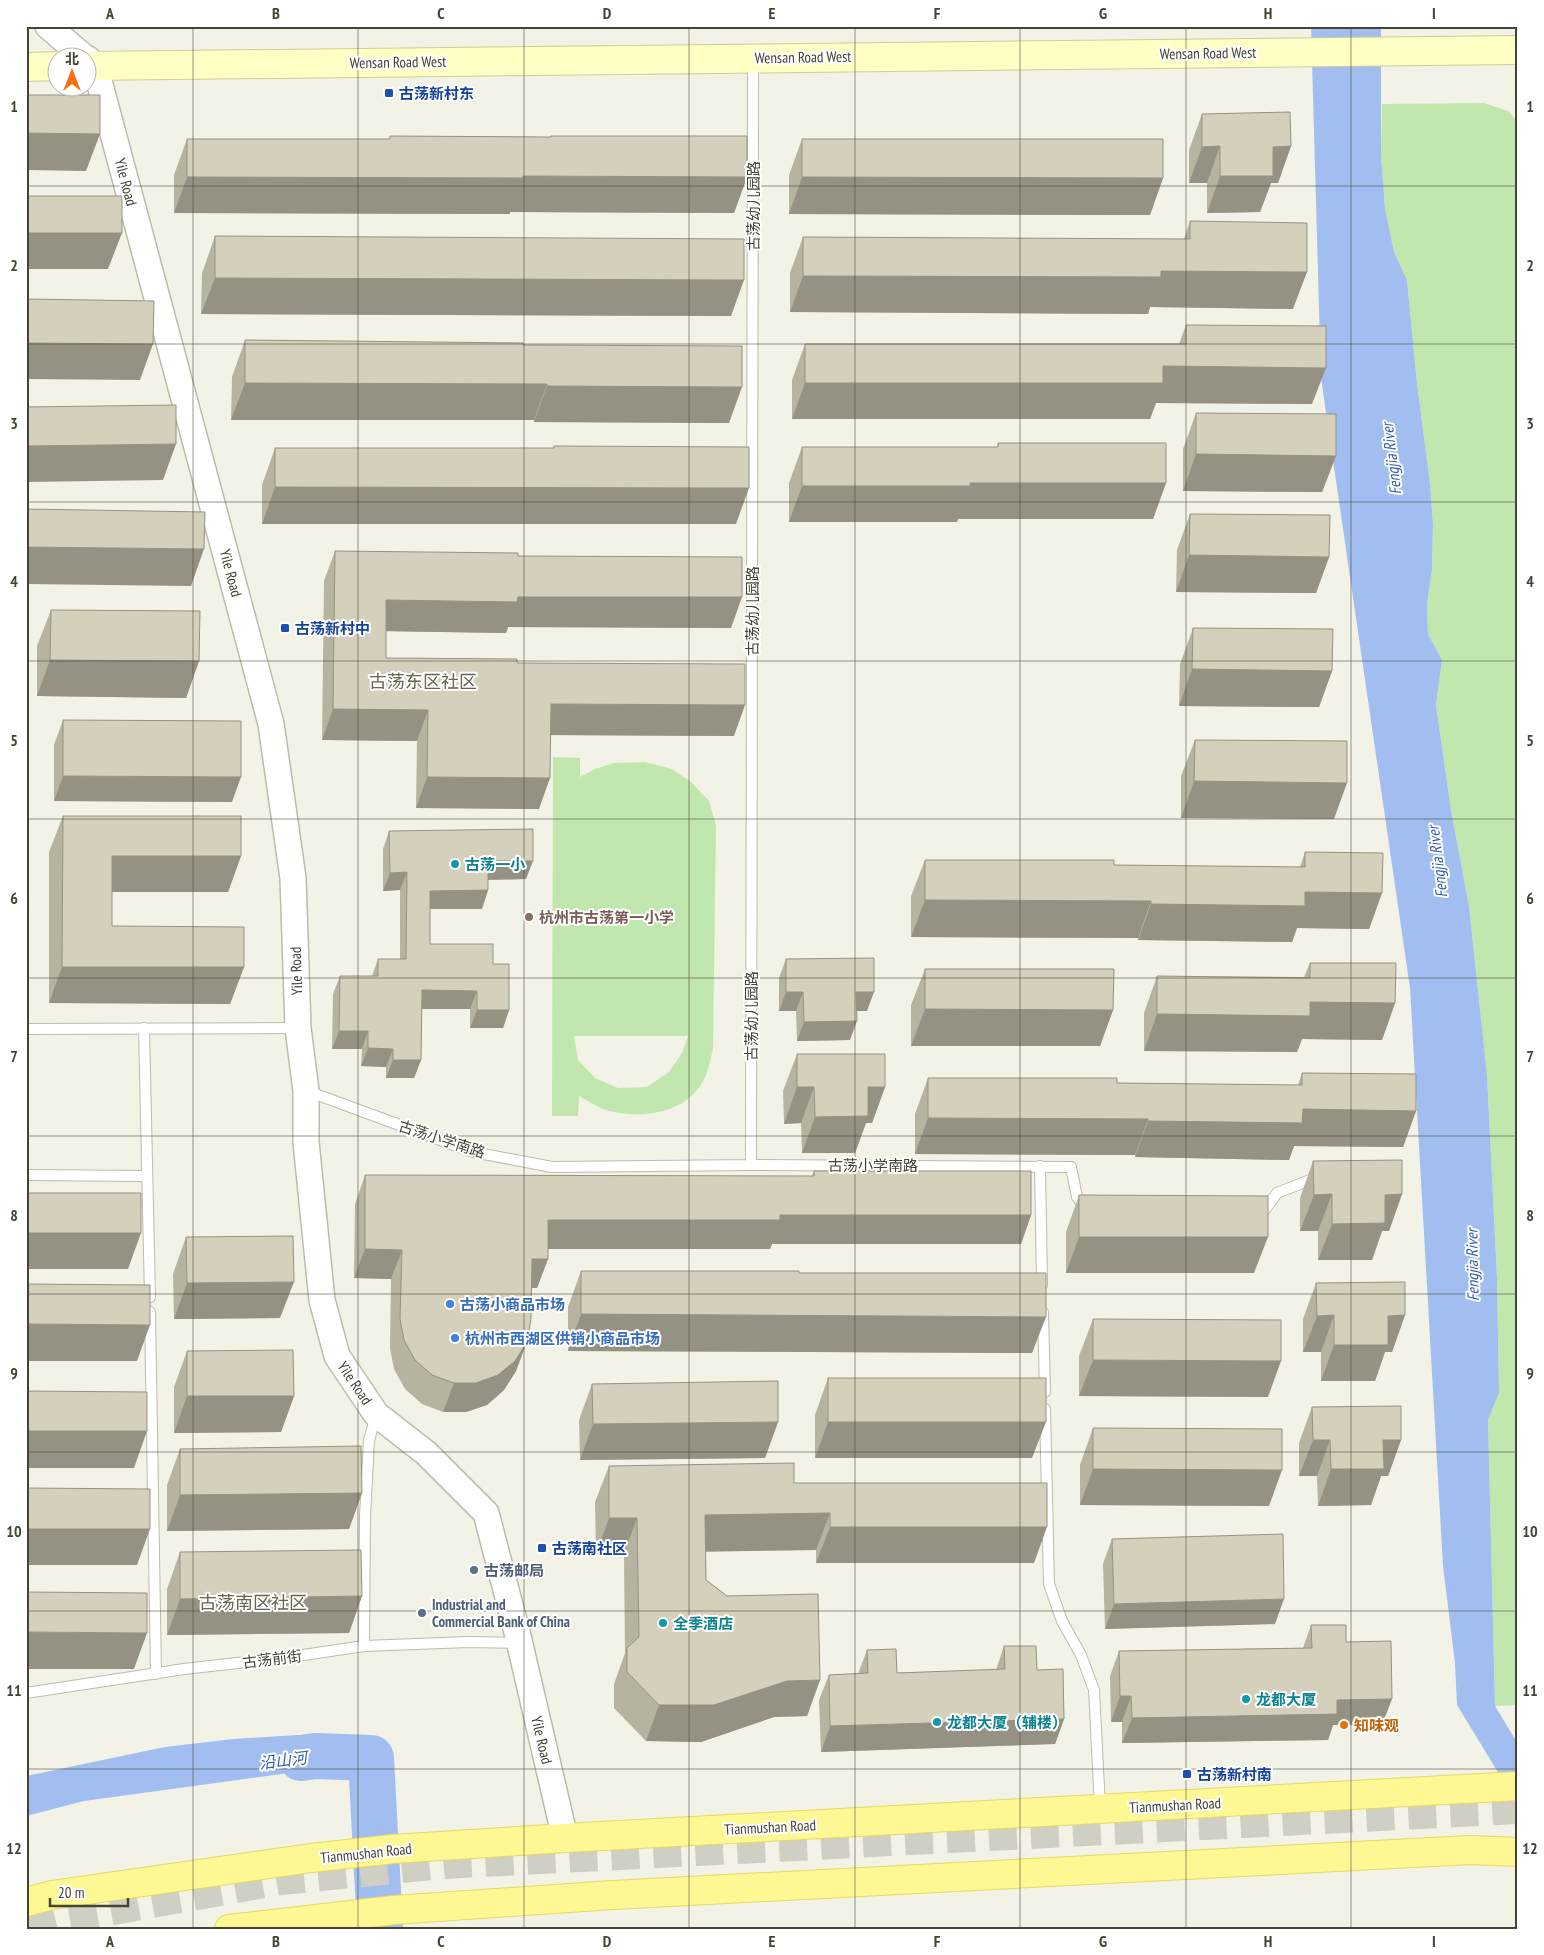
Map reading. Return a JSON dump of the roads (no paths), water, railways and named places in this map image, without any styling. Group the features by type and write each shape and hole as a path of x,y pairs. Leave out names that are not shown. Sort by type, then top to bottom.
{"main road":[{"name":"Wensan Road West","path":"98,62 1518,50"},
{"path":"26,67 48,66"},
{"name":"Tianmushan Road","path":"26,1902 52,1895 311,1858 393,1849 1518,1786"},
{"path":"229,1929 394,1910 706,1890 1470,1850 1518,1852"}],"street":[{"path":"48,26 73,48"},
{"name":"Yile Road","path":"98,95 271,724 293,878 298,1028 306,1091 306,1142 322,1300 337,1356 376,1414 426,1453 486,1513 519,1642 565,1838"}],"lane":[{"name":"古荡幼儿园路","path":"751,1165 753,57"},
{"path":"144,1028 156,1674"},
{"path":"26,1029 298,1028"},
{"name":"古荡小学南路","path":"306,1091 472,1152 552,1167 751,1165 1071,1167 1077,1197 1092,1218"},
{"path":"1040,1166 1049,1584 1062,1621 1080,1655 1094,1690 1100,1809"},
{"path":"26,1175 147,1176"},
{"path":"1251,1218 1259,1217 1277,1193 1310,1180 1329,1179"},
{"path":"364,1646 365,1516 369,1440 376,1414"},
{"name":"古荡前街","path":"26,1694 156,1674 364,1646 519,1642"}],"water":[{"name":"Fengjia River","path":"1311,26 1381,26 1381,155 1385,208 1394,252 1407,280 1417,383 1430,484 1433,524 1432,569 1427,605 1428,634 1442,660 1436,705 1451,810 1469,906 1487,1075 1497,1278 1499,1393 1488,1420 1495,1706 1518,1744 1518,1805 1457,1705 1455,1663 1443,1566 1410,988 1321,378"},
{"path":"297,1735 365,1739 362,1771 335,1768 296,1772 84,1801 26,1816 26,1776 165,1747 233,1739"}],"waterway":[{"name":"沿山河","path":"301,1758 315,1756 371,1758 380,1929"}],"tunnel":[{"path":"29,1929 63,1920 281,1881 444,1865 1518,1810"}],"place":[{"name":"古荡新村东","path":"389,93"},
{"name":"古荡新村中","path":"285,628"},
{"name":"古荡一小","path":"455,864"},
{"name":"杭州市古荡第一小学","path":"529,917"},
{"name":"古荡小商品市场","path":"450,1304"},
{"name":"杭州市西湖区供销小商品市场","path":"455,1338"},
{"name":"古荡南社区","path":"542,1548"},
{"name":"古荡邮局","path":"474,1570"},
{"name":"Industrial and Commercial Bank of China","path":"422,1613"},
{"name":"全季酒店","path":"663,1623"},
{"name":"龙都大厦","path":"1246,1699"},
{"name":"龙都大厦（辅楼）","path":"937,1722"},
{"name":"知味观","path":"1344,1725"},
{"name":"古荡新村南","path":"1187,1774"}],"district":[{"name":"古荡东区社区","path":"423,681"},
{"name":"古荡南区社区","path":"253,1602"}]}
